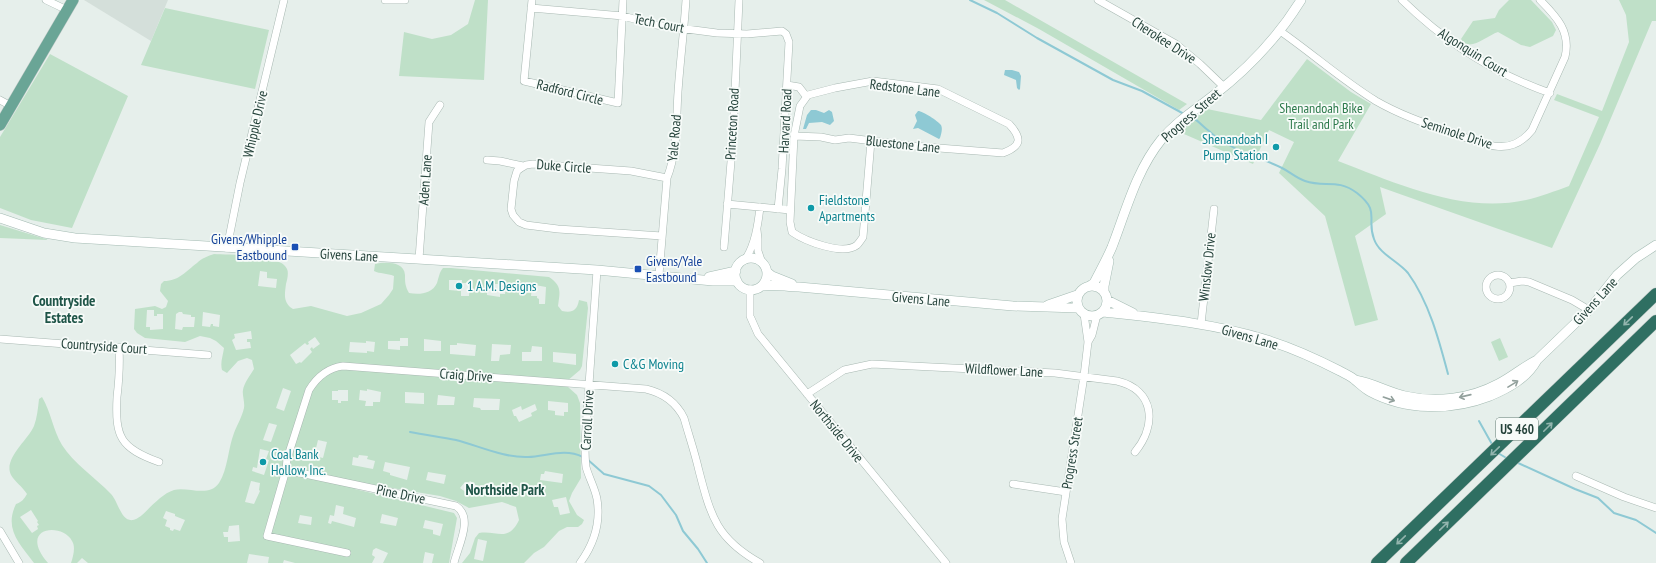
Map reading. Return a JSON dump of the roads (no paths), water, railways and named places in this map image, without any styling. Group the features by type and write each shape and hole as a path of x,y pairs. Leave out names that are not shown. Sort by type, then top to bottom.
{"highway":[{"name":"US 460","path":"1377,563 1656,294"},
{"name":"US 460","path":"1406,563 1656,321"}],"main road":[{"path":"0,125 70,5"}],"street":[{"path":"46,0 70,5"},
{"name":"Whipple Drive","path":"227,248 242,177 284,0"},
{"path":"384,0 405,0"},
{"name":"Radford Circle","path":"532,0 524,81 618,104 623,0"},
{"name":"Yale Road","path":"659,275 667,178 674,155 679,68 686,0"},
{"name":"Princeton Road","path":"724,247 733,137 736,34 739,0"},
{"name":"Cherokee Drive","path":"1098,0 1176,44 1224,87"},
{"name":"Progress Street","path":"1091,285 1111,250 1142,169 1155,148 1178,122 1246,68 1280,31 1302,0"},
{"name":"Algonquin Court","path":"1402,0 1440,33 1473,56 1508,75 1550,93"},
{"name":"Seminole Drive","path":"1280,31 1336,74 1380,103 1422,122 1495,147 1512,145 1523,139 1535,126 1565,57 1567,44 1562,25 1540,0"},
{"name":"Tech Court","path":"531,8 623,16 656,25 684,29 736,34 778,31 786,34"},
{"name":"Harvard Road","path":"778,209 782,175 789,42 786,34"},
{"name":"Redstone Lane","path":"806,96 835,88 873,81 938,89 1009,124 1016,132 1018,138 1018,144 1012,150"},
{"path":"787,85 799,87 806,96 800,106 794,136 790,210 792,232 801,238 823,246 835,248 856,246 863,237 870,141"},
{"path":"0,100 11,106"},
{"name":"Aden Lane","path":"419,259 429,122 440,105"},
{"name":"Bluestone Lane","path":"794,136 821,137 835,140 848,138 1003,153 1012,150"},
{"path":"487,160 523,166"},
{"name":"Duke Circle","path":"662,236 558,229 523,224 516,219 511,209 515,176 523,166 533,164 609,169 646,173 667,178"},
{"path":"727,204 790,210"},
{"path":"757,230 758,251 767,272 767,278 762,286 750,289 741,286 737,281 736,270 738,265 745,260 749,254 757,230 760,207"},
{"name":"Winslow Drive","path":"1201,324 1214,210"},
{"name":"Givens Lane","path":"0,218 44,233 75,238 597,270 713,281 737,281"},
{"name":"Givens Lane","path":"1100,313 1201,324 1248,335 1286,347 1324,363 1356,380 1364,389 1395,401 1427,407 1451,406 1478,400 1503,390 1530,371 1537,360 1589,310 1617,276 1636,258 1656,245"},
{"name":"Progress Street","path":"1104,291 1111,250"},
{"path":"745,260 756,259 762,263"},
{"name":"Carroll Drive","path":"580,563 591,546 596,531 598,516 596,499 585,458 597,270"},
{"name":"Givens Lane","path":"700,279 736,270"},
{"name":"Givens Lane","path":"767,272 778,279 799,287"},
{"path":"1510,283 1522,281 1529,282 1572,300 1589,310"},
{"name":"Givens Lane","path":"762,286 772,285 785,288 799,287 877,295 1081,311"},
{"path":"1091,285 1104,291 1107,300 1100,313 1088,316 1081,311 1076,299 1077,295 1083,288 1091,285"},
{"name":"Northside Drive","path":"750,289 750,316 758,334 946,563"},
{"name":"Givens Lane","path":"1043,308 1077,295"},
{"name":"Givens Lane","path":"1107,300 1138,316"},
{"name":"Progress Street","path":"1071,563 1062,532 1062,519 1088,342 1081,311"},
{"name":"Progress Street","path":"1088,342 1100,313"},
{"name":"Countryside Court","path":"0,339 120,347 208,355"},
{"path":"120,347 117,426 123,440 133,450 159,462"},
{"name":"Wildflower Lane","path":"807,394 844,370 872,364 1055,373 1127,383 1144,397 1148,407 1148,424 1143,442 1135,452"},
{"name":"Craig Drive","path":"347,553 267,536 286,470 287,459 309,390 320,376 336,367 425,372 650,390 663,395 677,406 684,418 709,506 716,522 734,545 760,563"},
{"name":"Pine Drive","path":"286,470 456,506 461,510 465,521 454,563"},
{"path":"1576,476 1624,497 1656,508"},
{"path":"1013,484 1066,492"},
{"path":"0,531 19,563"}],"water":[{"path":"1005,70 1019,72 1021,76 1019,90 1017,88 1016,80 1004,75"},
{"path":"811,110 824,113 829,110 832,112 834,121 830,125 822,122 809,123 806,129 803,129 807,115"},
{"path":"918,111 930,116 941,125 942,132 939,139 918,128 913,129 917,121 915,115"}],"waterway":[{"path":"970,0 997,13 1037,38 1113,80 1142,91 1184,114"},
{"path":"1190,116 1217,138 1239,151 1275,165 1305,181 1319,184 1337,184 1350,188 1357,193 1369,205 1371,210 1371,226 1376,244 1384,253 1408,273 1422,296 1437,335 1448,374"},
{"path":"1479,421 1493,446"},
{"path":"410,432 456,440 510,456 528,457 556,453 569,453 583,457"},
{"path":"1498,453 1508,459"},
{"path":"587,459 604,474 649,486 661,495 676,515 683,531 707,563"},
{"path":"1516,462 1598,498 1614,513 1636,520 1656,533"}],"place":[{"name":"Shenandoah I Pump Station","path":"1276,147"},
{"name":"Fieldstone Apartments","path":"811,208"},
{"name":"Givens/Whipple Eastbound","path":"295,247"},
{"name":"Givens/Yale Eastbound","path":"638,269"},
{"name":"1 A.M. Designs","path":"459,286"},
{"name":"C&G Moving","path":"615,364"},
{"name":"Coal Bank Hollow, Inc.","path":"263,462"}],"district":[{"name":"Countryside Estates","path":"64,308"},
{"name":"Northside Park","path":"505,489"}],"park label":[{"name":"Shenandoah Bike Trail and Park","path":"1321,116"}]}
